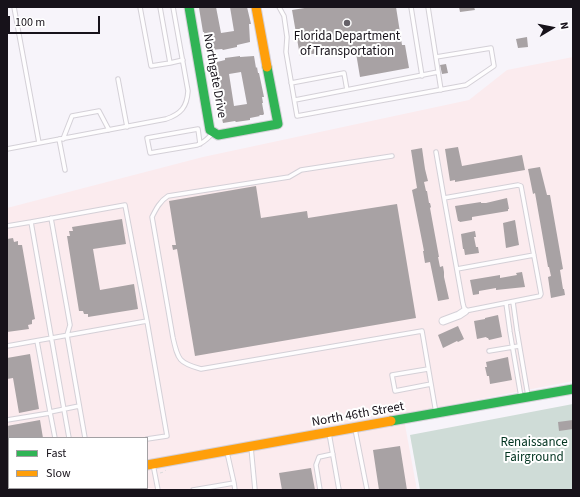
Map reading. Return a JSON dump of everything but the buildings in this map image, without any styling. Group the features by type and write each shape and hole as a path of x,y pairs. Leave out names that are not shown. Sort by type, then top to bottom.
{"street":[{"name":"Northgate Drive","path":"189,7 210,130 218,135 278,124 256,7"},
{"path":"443,321 465,311"},
{"name":"North 46th Street","path":"150,465 573,389"}],"lane":[{"path":"14,7 39,143"},
{"path":"140,7 151,66 183,60"},
{"path":"160,7 170,63"},
{"path":"7,149 166,119 175,116 181,111 188,99 188,91 173,7"},
{"path":"279,7 284,16 287,37 286,52 297,116 466,86 494,66 491,48 436,58"},
{"path":"411,7 422,76"},
{"path":"428,7 441,90"},
{"path":"294,100 438,72"},
{"path":"291,83 344,73 347,90"},
{"path":"118,79 127,127"},
{"path":"65,170 61,139 72,116 99,111 109,130"},
{"path":"200,144 198,129 147,138 150,153 200,144 206,141 214,132"},
{"path":"436,152 444,198 457,269 463,304 465,311 513,302 540,296 542,294 521,186 518,185 444,198"},
{"path":"392,156 301,170 290,177 168,196 158,205 152,217 173,338 181,362 201,369 422,331 436,414"},
{"path":"7,226 125,205 167,436 148,439"},
{"path":"51,218 70,325 67,335 85,437"},
{"path":"32,222 69,437"},
{"path":"457,269 534,255"},
{"path":"513,302 525,398"},
{"path":"506,303 512,347 525,398"},
{"path":"7,346 147,321"},
{"path":"37,341 55,437"},
{"path":"489,351 519,346"},
{"path":"428,369 392,375 395,391 431,384"},
{"path":"7,420 79,406"},
{"path":"355,428 367,490"},
{"path":"329,433 339,490"},
{"path":"251,447 255,490"},
{"path":"227,451 235,490"},
{"path":"320,490 316,465 319,457 333,454"},
{"path":"150,465 158,490"},
{"path":"193,490 234,484"}],"shaded area":[{"path":"573,57 573,381 403,414 417,490 86,490 148,489 148,437 8,437 7,475 7,208 203,157 469,100 507,70"}],"green space":[{"name":"Renaissance Fairground","path":"573,404 573,490 420,490 410,435"}],"traffic: fast":[{"path":"189,7 210,130 218,135 278,124 267,67"},
{"path":"391,421 573,389"}],"traffic: slow":[{"path":"256,7 267,67"},
{"path":"148,465 391,421"},
{"path":"7,490 12,489"}],"place":[{"name":"Florida Department of Transportation","path":"347,23"}]}
